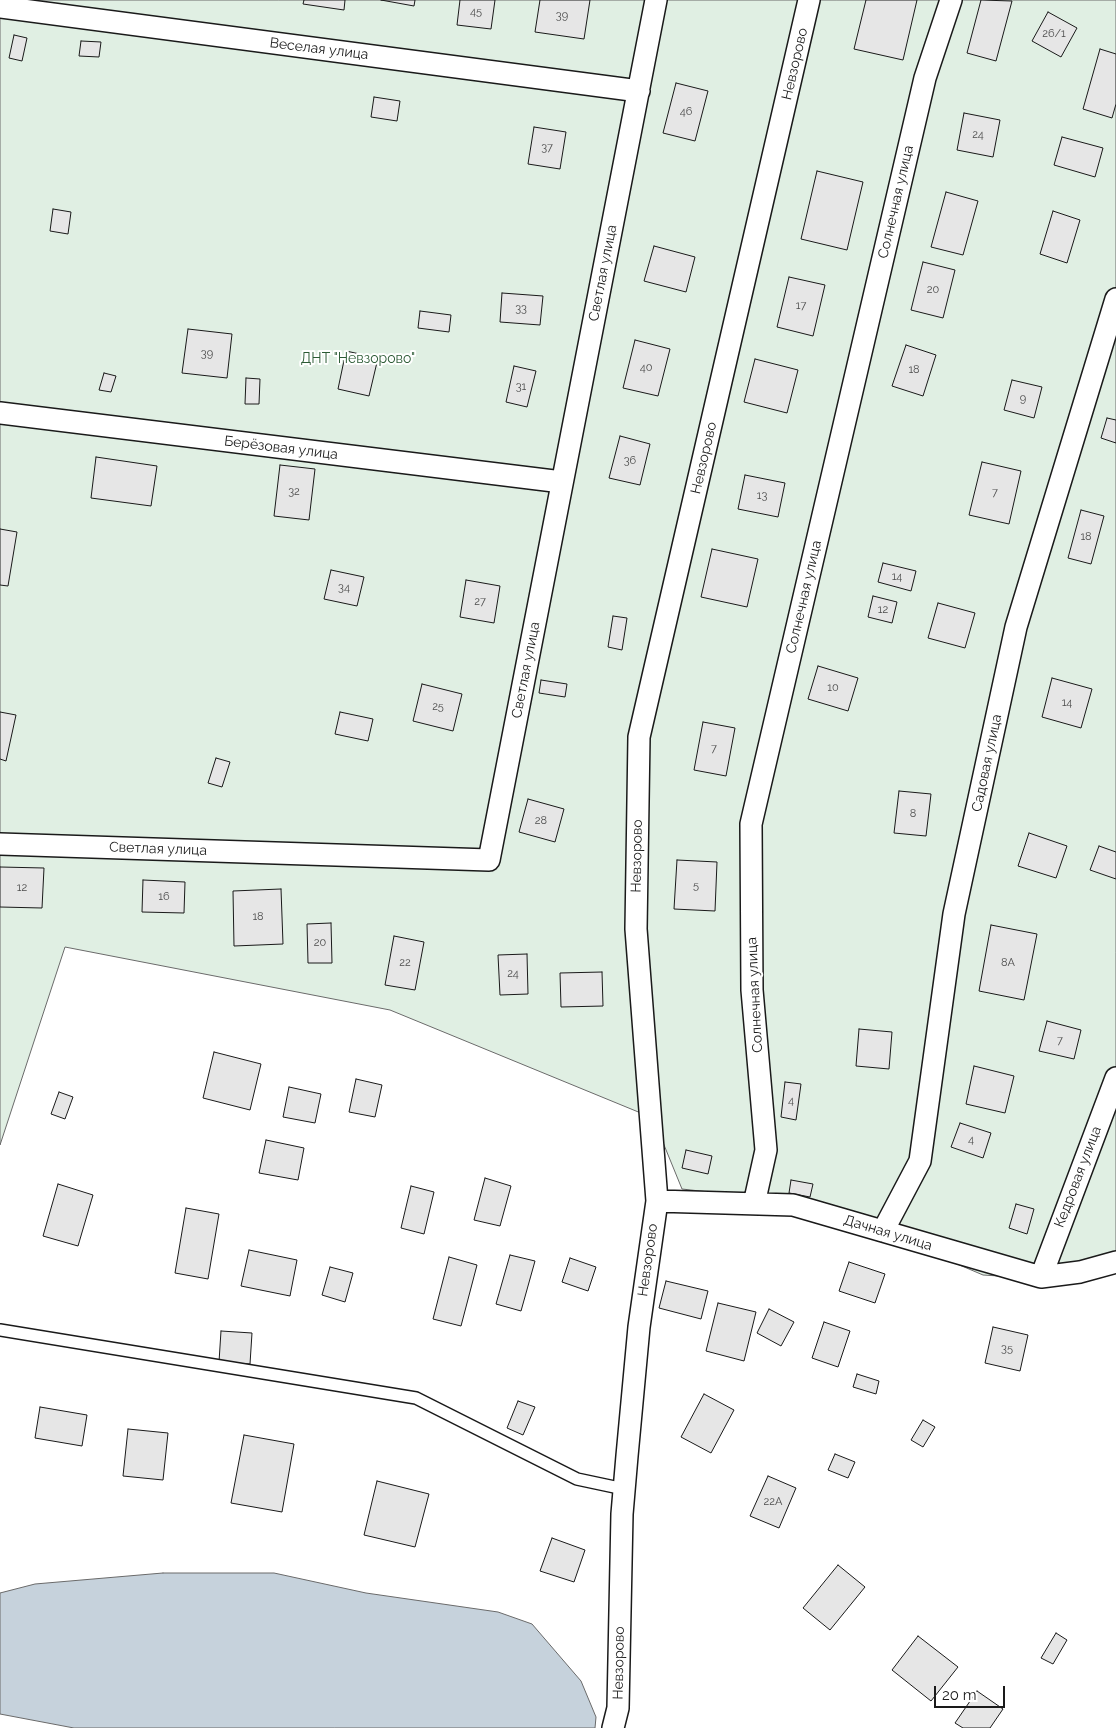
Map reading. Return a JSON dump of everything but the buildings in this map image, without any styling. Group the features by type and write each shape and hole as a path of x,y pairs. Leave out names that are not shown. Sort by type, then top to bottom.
{"street":[{"name":"Светлая улица","path":"0,844 489,860 656,0"},
{"name":"Невзорово","path":"613,1728 618,1708 624,1489 639,1327 657,1201 636,929 639,737 809,0"},
{"name":"Солнечная улица","path":"754,1204 766,1150 752,990 751,824 925,78 951,0"},
{"name":"Веселая улица","path":"0,7 639,91"},
{"name":"Садовая улица","path":"883,1231 920,1161 954,914 1016,627 1116,299"},
{"name":"Берёзовая улица","path":"0,413 562,482"},
{"name":"Кедровая улица","path":"1041,1277 1116,1078"},
{"name":"Дачная улица","path":"657,1201 793,1205 1041,1277 1080,1272 1116,1262"}],"lane":[{"path":"0,1330 416,1398 577,1480 624,1489"}],"green space":[{"name":"ДНТ \"Невзорово\"","path":"0,0 1116,0 1116,1270 1079,1281 983,1275 816,1204 682,1189 653,1118 390,1010 65,947 0,1145"}],"shaded area":[{"path":"163,1573 274,1573 366,1593 498,1612 532,1624 581,1681 596,1717 595,1728 74,1728 0,1714 0,1593 35,1584"}]}
